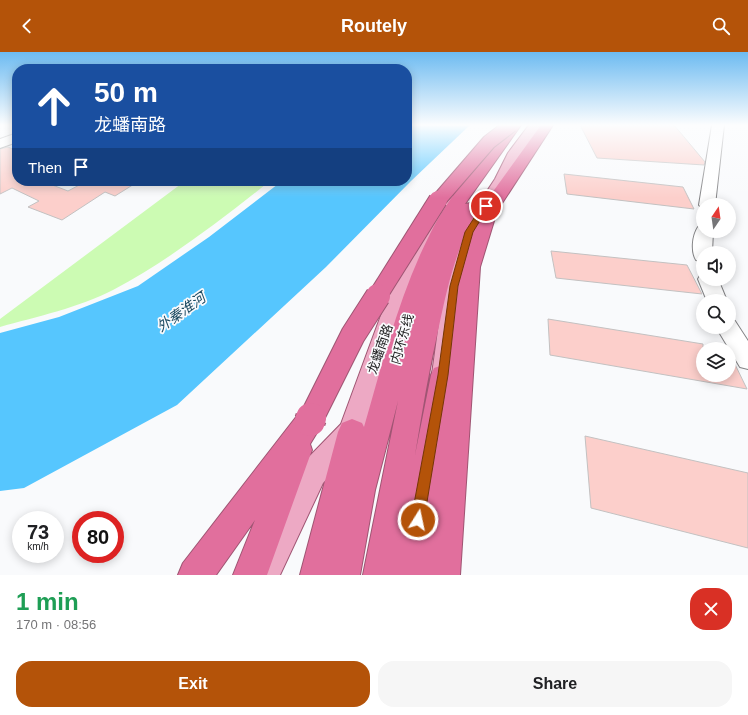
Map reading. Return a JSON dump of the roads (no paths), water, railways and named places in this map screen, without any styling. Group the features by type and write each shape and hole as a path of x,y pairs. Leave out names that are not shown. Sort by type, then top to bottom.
{"highway":[{"path":"250,575 310,421 354,335 440,197 482,149"},
{"name":"内环东线","path":"343,575 360,490 416,288 439,233 464,193 496,149"},
{"name":"内环东线","path":"380,575 414,384 442,267 462,220 513,149"},
{"path":"447,565 470,268 488,211 530,149"},
{"path":"409,575 443,375"},
{"path":"195,575 310,421"},
{"path":"317,575 352,432"}],"main road":[{"name":"龙蟠南路","path":"262,575 313,473 352,432 401,288 444,203 485,149"},
{"path":"434,575 443,375 454,286 469,232 503,179 519,149"}],"street":[{"path":"708,198 715,149"},
{"path":"731,334 748,360"}],"water":[{"path":"412,149 444,149 412,180"},
{"name":"外秦淮河","path":"275,186 406,186 326,267 177,405 24,488 0,491 0,333 59,317 138,286 209,237"}]}
